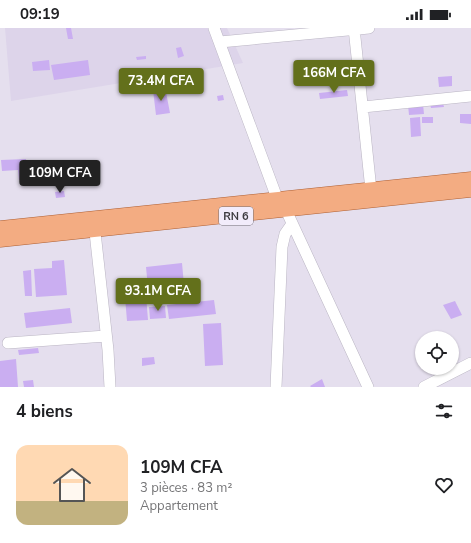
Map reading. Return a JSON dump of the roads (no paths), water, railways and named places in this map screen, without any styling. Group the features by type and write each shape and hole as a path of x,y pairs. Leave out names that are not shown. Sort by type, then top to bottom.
{"main road":[{"name":"RN 6","path":"0,240 94,224 277,198 371,190 471,179"},
{"name":"RN 6","path":"0,228 94,224 286,210 471,190"}],"street":[{"path":"214,28 277,198 286,210 368,387"},
{"path":"220,42 369,28"},
{"path":"354,29 371,190"},
{"path":"363,107 471,96"},
{"path":"94,224 108,350 110,387"},
{"path":"276,387 282,247 285,234 292,224"},
{"path":"8,343 106,336"},
{"path":"424,387 471,363"}]}
